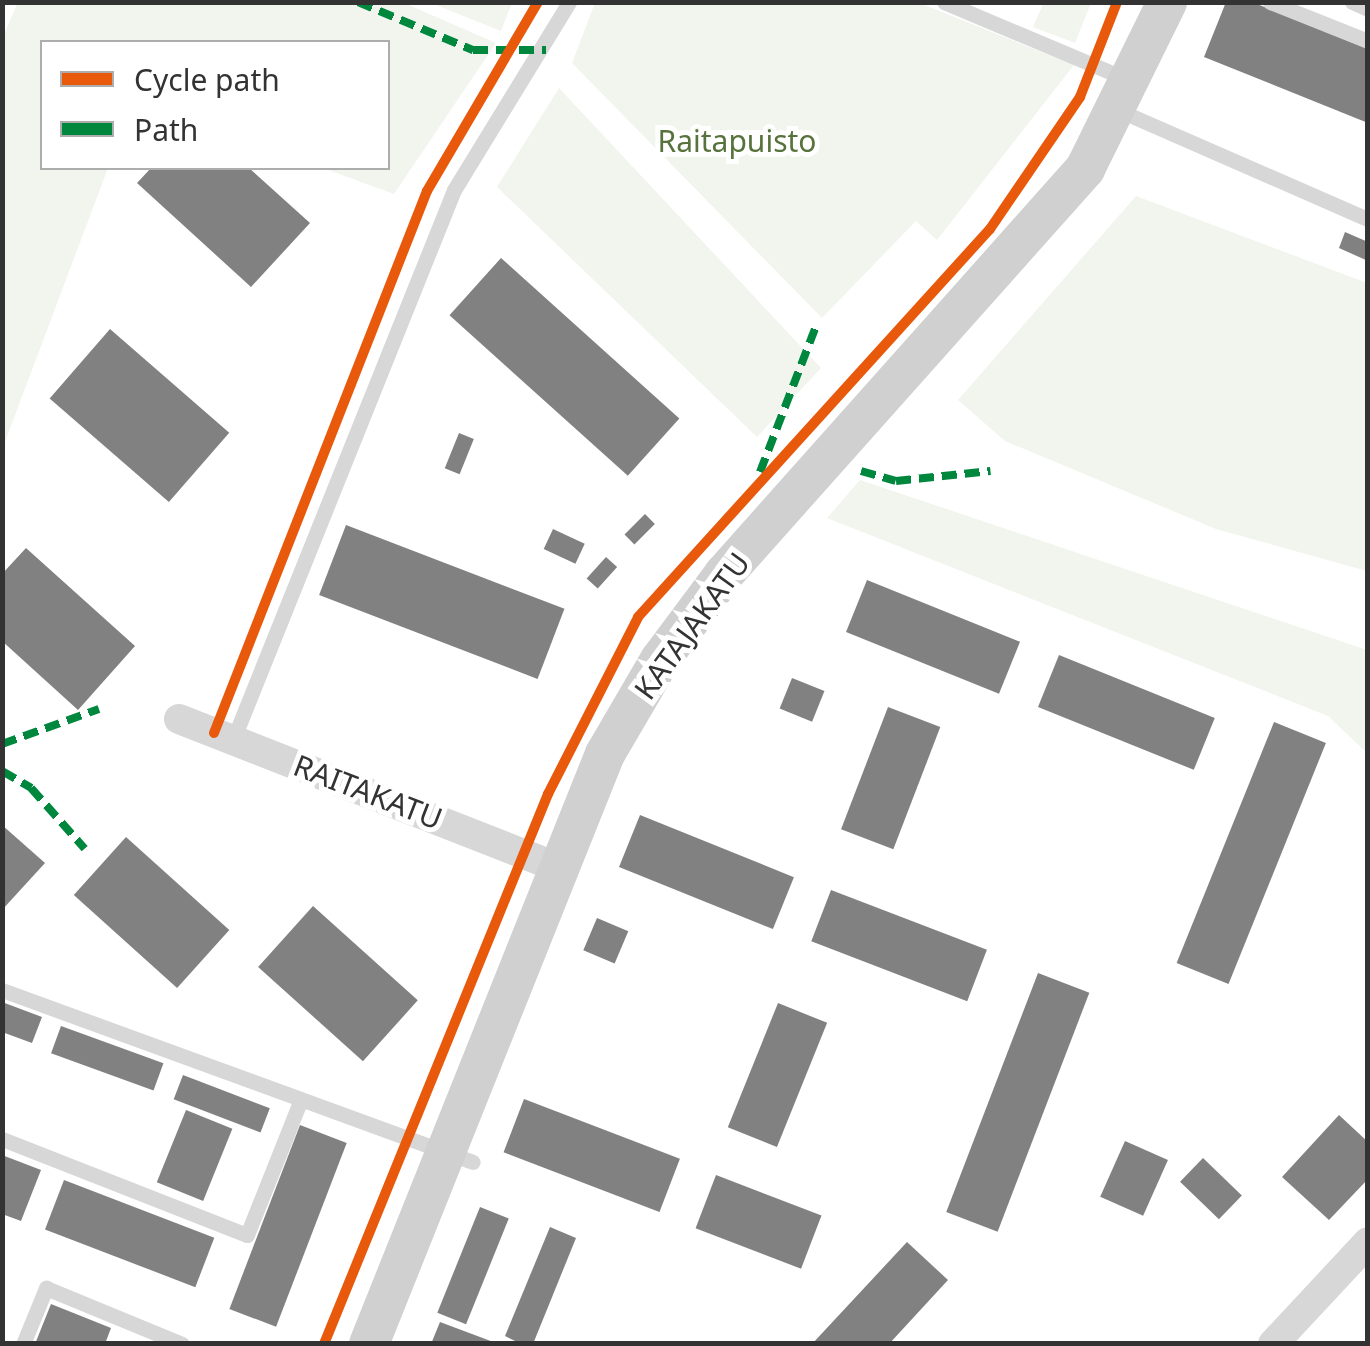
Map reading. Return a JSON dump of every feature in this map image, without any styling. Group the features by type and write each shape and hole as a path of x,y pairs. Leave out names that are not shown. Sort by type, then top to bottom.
{"street":[{"name":"KATAJAKATU","path":"369,1344 459,1157 557,867 605,754 690,618 1021,250 1125,96 1167,2"},
{"name":"RAITAKATU","path":"178,719 557,867"},
{"path":"1273,1344 1368,1242"}],"lane":[{"path":"232,740 454,190 570,2"},
{"path":"944,2 1368,218"},
{"path":"1270,2 1368,40"},
{"path":"1352,2 1368,9"},
{"path":"2,990 459,1157"},
{"path":"2,1139 247,1235 301,1098"},
{"path":"24,1344 46,1288 182,1344"}],"green space":[{"path":"18,2 404,3 496,43 394,194 328,170 390,170 390,40 40,40 40,170 107,170 3,447 2,39"},
{"path":"512,2 501,31 431,3"},
{"name":"Raitapuisto","path":"917,2 1074,65 937,240 916,221 822,318 572,63 595,3"},
{"path":"1044,2 1091,3 1075,43 1033,27"},
{"path":"559,88 821,368 757,437 497,187"},
{"path":"1136,196 1367,283 1367,571 1216,529 1005,441 958,400"},
{"path":"860,480 1367,650 1367,753 1328,716 827,518"}],"building":[{"path":"1226,2 1252,2 1368,49 1368,123 1204,57"},
{"path":"149,170 251,170 310,223 251,287 137,183"},
{"path":"1345,232 1368,242 1368,261 1339,248"},
{"path":"501,258 679,419 628,476 449,315"},
{"path":"110,329 229,433 169,502 50,398"},
{"path":"459,433 474,439 460,474 445,468"},
{"path":"645,514 655,524 634,544 624,535"},
{"path":"346,525 564,609 538,679 319,595"},
{"path":"553,529 585,544 575,564 544,549"},
{"path":"26,548 135,646 78,710 2,641 2,574"},
{"path":"606,557 617,567 598,589 587,579"},
{"path":"867,580 1020,642 999,694 846,632"},
{"path":"1059,655 1215,718 1194,770 1038,707"},
{"path":"792,678 824,691 812,722 780,709"},
{"path":"888,707 940,727 893,849 841,829"},
{"path":"1274,722 1326,743 1229,984 1177,963"},
{"path":"640,815 794,877 773,929 619,867"},
{"path":"2,825 45,863 2,910"},
{"path":"126,837 229,930 177,988 74,895"},
{"path":"831,890 987,950 967,1001 811,941"},
{"path":"313,906 418,1000 363,1061 258,967"},
{"path":"597,918 628,931 615,964 583,950"},
{"path":"1038,973 1089,993 998,1232 946,1212"},
{"path":"2,1002 42,1017 32,1043 2,1032"},
{"path":"778,1003 827,1023 777,1147 728,1127"},
{"path":"61,1026 163,1063 154,1091 51,1053"},
{"path":"183,1075 270,1108 261,1133 174,1099"},
{"path":"524,1099 680,1159 659,1212 504,1152"},
{"path":"186,1110 232,1129 203,1201 157,1182"},
{"path":"1339,1115 1368,1142 1368,1179 1329,1220 1282,1177"},
{"path":"300,1125 347,1143 276,1327 229,1309"},
{"path":"1125,1141 1168,1160 1143,1216 1100,1197"},
{"path":"2,1155 41,1170 21,1221 2,1214"},
{"path":"1203,1158 1242,1196 1219,1219 1180,1182"},
{"path":"716,1175 821,1215 801,1269 696,1228"},
{"path":"64,1180 214,1238 195,1287 45,1229"},
{"path":"480,1207 509,1219 466,1324 437,1313"},
{"path":"550,1227 576,1238 533,1344 521,1344 505,1336"},
{"path":"907,1242 948,1280 889,1344 812,1344"},
{"path":"51,1304 111,1328 105,1344 35,1344"},
{"path":"440,1322 496,1343 496,1344 431,1344"}],"marked path":[{"path":"358,2 473,50 546,50"},
{"path":"760,472 816,326"},
{"path":"861,471 896,481 990,471"},
{"path":"2,744 99,709"},
{"path":"2,771 31,788 85,849"}],"cycle path":[{"path":"214,733 427,191 538,2"},
{"path":"324,1344 548,794 638,617 990,229 1080,97 1117,2"}]}
